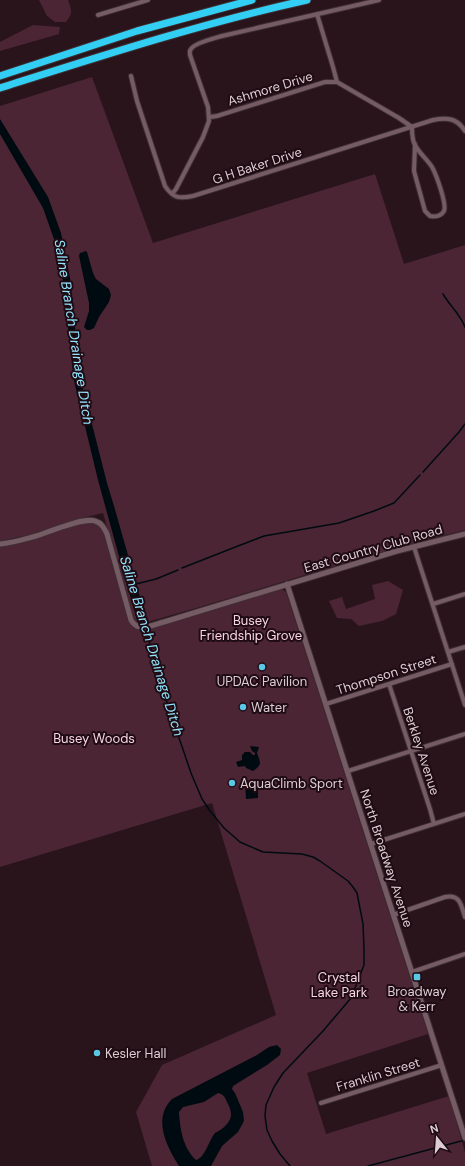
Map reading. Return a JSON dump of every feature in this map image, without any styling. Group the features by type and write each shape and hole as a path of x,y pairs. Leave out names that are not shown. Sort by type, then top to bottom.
{"highway":[{"path":"0,76 137,31 252,0"},
{"path":"0,88 172,34 307,0"}],"street":[{"path":"98,15 148,0"},
{"path":"131,76 136,101 162,179 168,191 172,194 203,137 210,117 208,107 189,53 192,47 212,39 378,0"},
{"path":"317,14 334,67 337,82 412,127 415,144 414,171 424,206 428,215 434,217 439,216 443,212 445,206 435,173 415,144"},
{"name":"Ashmore Drive","path":"210,117 325,82 337,82"},
{"name":"G H Baker Drive","path":"172,194 182,198 193,196 433,120 447,118 451,119 459,123 465,131"},
{"name":"East Country Club Road","path":"0,544 26,539 80,521 97,521 104,527 107,534 131,620 137,627 156,624 414,546 465,534"},
{"path":"414,546 465,705"},
{"name":"North Broadway Avenue","path":"287,584 393,915 463,1125 464,1135"},
{"path":"433,604 465,594"},
{"name":"Thompson Street","path":"448,652 465,647"},
{"name":"Thompson Street","path":"326,704 452,664"},
{"name":"Berkley Avenue","path":"389,684 434,824"},
{"path":"348,771 465,734"},
{"path":"371,844 465,814"},
{"path":"393,915 445,897 455,897 459,900 465,917"},
{"path":"412,972 465,954"},
{"name":"Franklin Street","path":"321,1103 442,1064"}],"green space":[{"path":"39,0 68,0 71,14 66,22 55,22 47,16"},
{"path":"33,25 60,27 59,34 0,51 0,42"},
{"path":"92,77 153,243 375,174 404,264 465,245 465,530 383,552 140,624 134,620 131,611 103,513 28,535 0,541 0,106"},
{"name":"Crystal Lake Park","path":"88,520 103,527 129,615 137,627 278,589 286,592 428,1034 307,1073 326,1134 449,1096 465,1152 465,1166 152,1166 136,1112 162,1065 276,1015 212,803 0,867 0,544"},
{"path":"388,581 403,590 396,614 382,621 359,626 351,619 337,618 329,601 342,597 346,609 375,599 372,585"}],"water":[{"path":"0,119 48,197 61,233 70,278 80,377 107,483 147,622 140,624 138,623 98,480 74,381 60,256 43,208 0,134"},
{"path":"86,251 96,279 109,289 111,295 109,302 94,328 90,330 87,330 84,327 89,311 89,303 79,256 80,253"},
{"path":"250,746 259,747 257,753 260,764 253,771 245,766 238,767 236,762 242,760 242,755 245,752 250,752 255,755"},
{"path":"259,781 260,788 258,788 258,798 246,799 245,782"},
{"path":"277,1045 281,1049 280,1055 233,1086 232,1089 243,1112 244,1121 238,1132 222,1146 211,1166 179,1166 166,1142 162,1124 166,1107 172,1099 257,1055 269,1047","holes":["218,1093 224,1097 230,1108 231,1117 223,1128 215,1133 202,1156 196,1160 185,1144 181,1131 179,1112 183,1107 204,1102"]}],"waterway":[{"path":"443,294 465,327"},
{"path":"423,472 465,424"},
{"path":"182,568 264,536 339,523 374,511 394,503 420,475"},
{"path":"136,584 156,579 178,570"},
{"name":"Saline Branch Drainage Ditch","path":"146,629 158,676 191,773 202,799 210,811 224,828 240,842 263,852 302,854 313,857 348,881 357,893 363,924 364,965 351,998 323,1031 283,1073 274,1087 266,1105 265,1116 267,1130 280,1154 290,1166"},
{"name":"Saline Branch Drainage Ditch","path":"368,1166 465,1140"}],"place":[{"name":"UPDAC Pavilion","path":"262,667"},
{"name":"Water","path":"243,707"},
{"name":"AquaClimb Sport","path":"232,783"},
{"name":"Broadway & Kerr","path":"417,977"},
{"name":"Kesler Hall","path":"97,1053"}],"park label":[{"name":"Busey Friendship Grove","path":"251,628"},
{"name":"Busey Woods","path":"94,738"}]}
